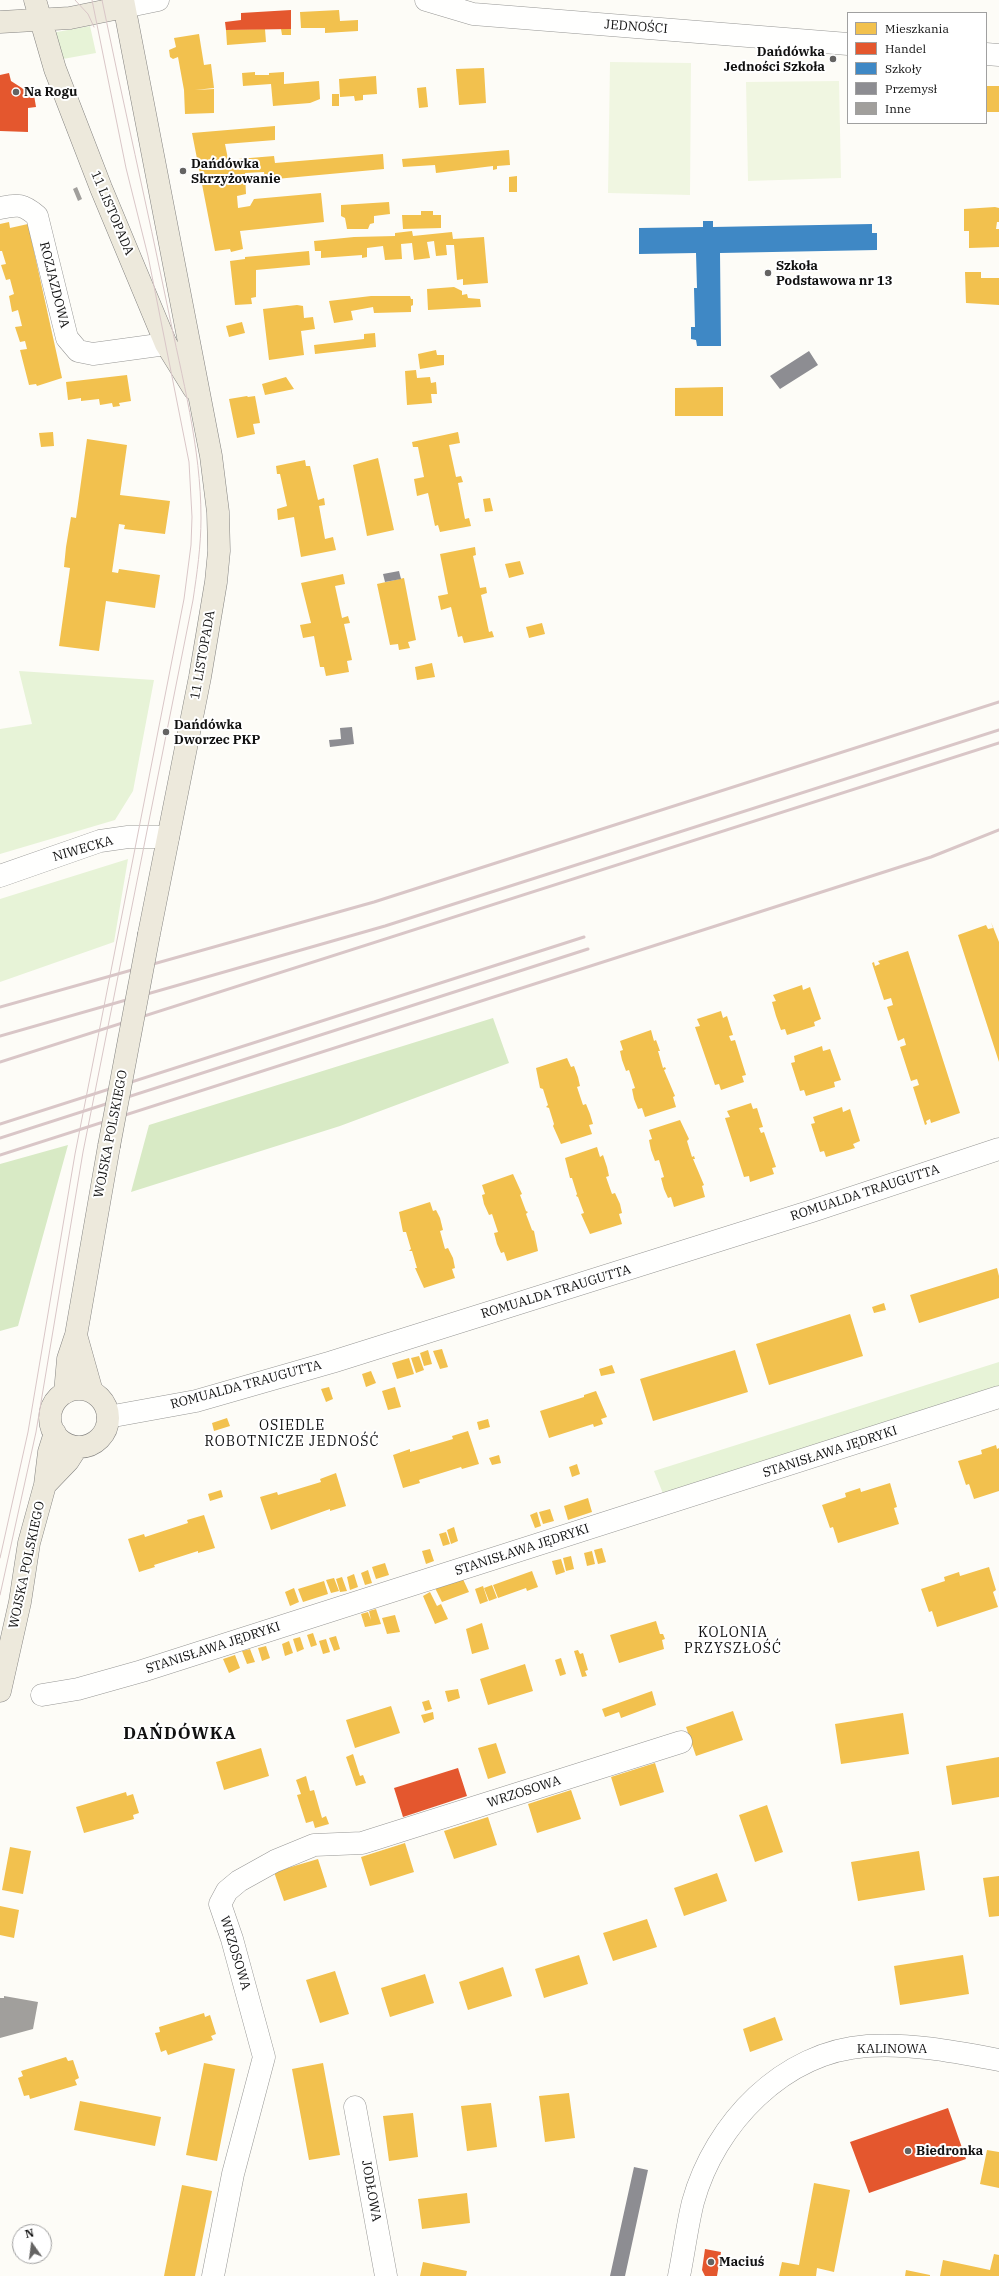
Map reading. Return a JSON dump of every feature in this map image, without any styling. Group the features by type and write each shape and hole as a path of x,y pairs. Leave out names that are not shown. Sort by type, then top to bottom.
{"main road":[{"path":"0,22 38,10 70,18 124,4"},
{"name":"11 LISTOPADA","path":"124,4 211,456 218,512 219,551 200,677 149,934"},
{"name":"11 LISTOPADA","path":"38,10 70,110 166,344 200,398"},
{"name":"WOJSKA POLSKIEGO","path":"65,1393 68,1359 76,1335 109,1146 149,934"},
{"name":"WOJSKA POLSKIEGO","path":"76,1335 92,1392"},
{"path":"76,1390 92,1392 103,1403 108,1417 105,1433 100,1439 86,1447 77,1447 64,1443 55,1433 50,1420 51,1413 57,1400 65,1393 76,1390"},
{"name":"WOJSKA POLSKIEGO","path":"0,1691 20,1602 29,1543 45,1485 49,1452 55,1433"},
{"name":"WOJSKA POLSKIEGO","path":"45,1485 68,1461 77,1447"}],"street":[{"path":"124,4 158,0"},
{"name":"JEDNOŚCI","path":"426,0 473,14 847,44"},
{"path":"987,54 999,55"},
{"name":"ROZJAZDOWA","path":"0,208 13,205 26,206 37,216 67,338 78,351 93,354 166,344"},
{"name":"NIWECKA","path":"0,876 100,842 128,837 168,837"},
{"name":"ROMUALDA TRAUGUTTA","path":"108,1417 196,1402 332,1362 594,1280 999,1149"},
{"name":"STANISŁAWA JĘDRYKI","path":"42,1695 78,1689 142,1671 999,1397"},
{"name":"WRZOSOWA","path":"213,2276 233,2174 264,2056 232,1939 220,1904 227,1892 239,1881 256,1870 314,1845 362,1844 681,1742"},
{"name":"KALINOWA","path":"679,2276 693,2201 710,2159 736,2119 764,2089 782,2076 812,2060 844,2050 867,2046 923,2047 999,2060"},
{"name":"JODŁOWA","path":"355,2107 386,2276"}],"green space":[{"path":"90,26 96,53 63,59 54,34 57,32"},
{"path":"610,62 691,63 690,195 608,193"},
{"path":"839,81 841,178 748,181 746,82"},
{"path":"19,671 154,680 133,791 115,820 0,854 0,729 32,724"},
{"path":"128,859 114,942 0,982 0,899"},
{"path":"493,1018 509,1063 340,1126 131,1192 149,1125"},
{"path":"68,1145 18,1326 0,1331 0,1164"},
{"path":"999,1362 999,1391 664,1496 654,1471"}],"building: Mieszkania":[{"path":"339,10 340,21 358,20 358,31 325,33 325,28 301,28 300,12"},
{"path":"265,29 266,42 227,45 226,30"},
{"path":"281,29 291,29 291,35 282,35"},
{"path":"199,34 204,65 211,64 214,88 195,90 214,89 214,113 185,114 184,90 178,57 173,59 170,57 169,50 176,47 174,38"},
{"path":"484,68 486,103 459,105 456,69"},
{"path":"255,72 255,75 269,75 269,73 284,72 284,84 319,81 320,99 310,103 273,106 271,84 243,86 242,73"},
{"path":"376,76 377,94 363,95 363,100 355,101 354,96 340,97 339,79"},
{"path":"987,86 999,86 999,112 987,112"},
{"path":"426,87 428,107 419,108 417,88"},
{"path":"332,94 339,94 339,106 332,106"},
{"path":"275,126 275,140 225,144 229,164 239,163 238,159 274,156 275,163 383,154 384,169 265,180 264,172 245,173 246,194 237,196 238,208 250,206 254,199 321,193 324,222 240,231 243,249 231,252 230,249 215,251 192,133"},
{"path":"509,150 510,165 497,166 497,169 493,170 493,166 436,173 435,165 403,167 402,159"},
{"path":"517,176 517,192 509,192 509,177"},
{"path":"389,202 390,214 374,216 374,223 370,224 368,229 347,229 345,218 341,216 341,205"},
{"path":"999,208 999,222 997,222 996,229 999,229 999,247 969,248 969,231 964,231 964,209"},
{"path":"421,211 433,211 433,215 441,215 441,228 403,229 402,215 421,215"},
{"path":"9,222 10,228 28,224 62,378 37,386 36,384 29,385 20,350 27,349 25,341 20,342 15,327 22,326 18,310 12,312 9,296 14,294 10,279 6,280 1,265 6,264 2,251 0,251 0,224"},
{"path":"412,231 413,236 452,232 453,239 484,237 488,283 463,285 463,279 457,280 454,245 446,245 447,255 436,256 434,241 427,242 430,258 414,260 412,243 401,244 402,259 385,260 383,246 367,248 367,257 362,258 362,255 321,258 321,251 315,251 314,241 354,237 395,236 395,233"},
{"path":"309,251 310,265 256,270 256,297 251,298 252,304 235,305 230,261 245,259 245,257"},
{"path":"965,272 981,272 981,278 999,278 999,305 966,303"},
{"path":"454,287 462,291 462,295 467,294 468,298 480,299 481,307 428,310 427,289"},
{"path":"371,296 410,296 411,299 413,299 411,312 374,313 373,307 351,311 353,320 334,323 329,301"},
{"path":"297,305 303,306 304,318 313,317 315,329 301,331 304,355 269,360 263,309"},
{"path":"242,322 245,333 229,337 226,326"},
{"path":"375,333 376,347 315,354 314,345 364,339 364,334"},
{"path":"436,350 437,355 444,355 444,365 420,369 418,354"},
{"path":"416,370 417,378 430,377 431,383 436,382 437,394 431,394 432,403 407,405 405,371"},
{"path":"127,375 131,401 119,403 120,406 113,407 112,403 100,405 99,399 81,401 81,398 68,400 66,382"},
{"path":"286,377 294,389 265,395 262,384"},
{"path":"723,387 723,416 675,416 675,388"},
{"path":"255,396 260,423 253,424 255,434 237,438 229,399"},
{"path":"53,432 54,446 41,447 39,433"},
{"path":"458,432 460,443 449,445 456,477 461,476 463,482 458,483 465,519 469,518 471,526 440,532 438,525 435,526 428,493 417,496 414,479 424,477 418,447 413,447 412,442"},
{"path":"87,439 127,445 120,495 170,501 165,534 124,529 125,525 119,524 112,572 118,573 119,569 160,575 155,608 106,601 99,651 59,646 70,568 64,567 66,547 71,517 76,518"},
{"path":"378,458 394,530 367,536 353,465"},
{"path":"305,460 306,466 310,466 318,500 324,498 325,505 319,506 325,539 333,537 336,550 301,557 294,517 278,520 277,509 287,506 280,474 277,474 276,466"},
{"path":"490,498 493,511 485,512 483,499"},
{"path":"475,547 476,555 473,556 480,588 486,587 487,593 481,595 489,632 492,631 494,637 464,643 462,636 458,637 451,607 441,610 438,596 448,594 440,554"},
{"path":"520,561 524,574 509,578 505,564"},
{"path":"343,574 345,584 335,586 342,618 348,616 350,623 344,624 352,660 347,661 349,672 326,676 324,667 320,667 314,636 303,638 300,625 311,623 301,583"},
{"path":"404,578 416,640 408,642 410,648 399,650 398,644 390,645 377,584"},
{"path":"542,623 545,634 529,638 526,627"},
{"path":"432,663 435,677 417,680 415,667"},
{"path":"991,922 999,942 999,1062 958,935 986,925 988,929 993,928"},
{"path":"908,951 960,1113 931,1123 930,1119 926,1121 927,1124 925,1125 913,1087 919,1085 917,1079 911,1081 900,1047 906,1045 904,1038 898,1041 887,1007 893,1005 891,998 884,1000 872,963 874,962 875,966 880,964 878,961"},
{"path":"802,985 803,990 810,987 821,1019 814,1022 815,1026 787,1035 785,1029 781,1030 776,1016 772,1002 776,1001 773,995"},
{"path":"721,1011 723,1018 727,1016 733,1035 729,1036 731,1041 735,1040 746,1075 742,1076 744,1082 721,1090 719,1084 715,1085 695,1027 700,1026 697,1019"},
{"path":"651,1030 654,1041 656,1040 660,1051 658,1051 663,1068 665,1067 666,1069 664,1070 675,1096 673,1097 676,1107 645,1117 642,1108 638,1109 634,1099 632,1089 635,1088 629,1070 626,1071 622,1060 620,1051 623,1050 620,1041"},
{"path":"822,1046 823,1051 830,1049 841,1080 834,1082 835,1087 806,1096 804,1090 800,1091 791,1063 795,1062 794,1056"},
{"path":"567,1058 571,1067 574,1066 580,1086 577,1087 583,1105 586,1104 593,1124 589,1125 592,1134 561,1144 553,1126 554,1124 549,1108 546,1107 548,1105 543,1089 540,1088 536,1068"},
{"path":"751,1103 753,1109 757,1108 763,1127 759,1128 761,1133 764,1132 776,1167 772,1168 774,1174 750,1182 749,1176 744,1177 725,1118 730,1117 727,1111"},
{"path":"842,1107 843,1112 850,1109 860,1141 853,1144 855,1148 826,1157 824,1151 820,1152 811,1124 815,1123 813,1117"},
{"path":"680,1120 689,1139 687,1141 692,1157 694,1156 695,1159 693,1159 704,1185 702,1186 705,1197 674,1207 671,1197 668,1198 664,1189 661,1178 664,1177 659,1160 655,1161 651,1150 649,1140 652,1139 649,1130"},
{"path":"597,1147 600,1157 603,1155 607,1167 609,1176 606,1177 612,1194 615,1193 620,1204 622,1213 619,1214 622,1224 590,1234 581,1214 584,1213 578,1197 576,1196 577,1194 572,1178 570,1178 565,1158"},
{"path":"513,1174 522,1194 520,1195 526,1211 528,1212 526,1214 532,1230 534,1231 538,1251 507,1261 504,1252 501,1253 497,1244 494,1233 498,1232 492,1214 489,1215 484,1204 482,1195 485,1194 482,1185"},
{"path":"430,1202 433,1211 436,1210 440,1218 443,1230 440,1231 445,1249 448,1248 453,1258 455,1268 452,1269 455,1278 424,1288 415,1268 417,1268 412,1251 409,1251 411,1249 406,1232 403,1232 399,1212"},
{"path":"997,1268 999,1276 999,1298 919,1323 910,1295"},
{"path":"884,1303 886,1310 874,1313 872,1307"},
{"path":"850,1314 863,1356 769,1385 756,1344"},
{"path":"442,1349 448,1367 440,1369 433,1351"},
{"path":"428,1350 432,1364 424,1366 420,1353"},
{"path":"735,1350 748,1392 653,1421 640,1379"},
{"path":"419,1356 424,1370 416,1373 411,1358"},
{"path":"409,1358 414,1374 397,1379 392,1363"},
{"path":"612,1365 615,1373 601,1376 599,1369"},
{"path":"371,1371 376,1383 366,1387 362,1374"},
{"path":"329,1387 333,1399 326,1402 321,1389"},
{"path":"395,1387 401,1407 388,1410 382,1391"},
{"path":"596,1391 607,1417 601,1419 603,1424 594,1427 593,1424 549,1438 540,1411 584,1397 584,1395"},
{"path":"227,1418 230,1426 214,1431 212,1423"},
{"path":"488,1419 490,1427 479,1430 477,1422"},
{"path":"468,1431 479,1464 462,1469 461,1467 419,1480 420,1483 403,1488 393,1455 410,1449 410,1452 453,1439 452,1436"},
{"path":"996,1445 997,1449 999,1448 999,1491 974,1499 969,1484 966,1485 958,1461 982,1454 981,1450"},
{"path":"499,1455 501,1463 492,1465 489,1458"},
{"path":"577,1464 580,1474 572,1477 569,1467"},
{"path":"336,1473 346,1506 330,1511 330,1509 271,1530 260,1497 277,1492 278,1495 321,1482 320,1479"},
{"path":"890,1483 897,1507 894,1508 899,1524 838,1543 833,1527 830,1528 822,1505 846,1497 845,1493 860,1488 861,1492"},
{"path":"221,1490 223,1497 210,1501 208,1494"},
{"path":"588,1498 592,1512 568,1520 564,1506"},
{"path":"550,1509 554,1521 543,1524 539,1512"},
{"path":"537,1512 541,1526 535,1528 530,1515"},
{"path":"204,1515 215,1548 198,1553 198,1551 154,1565 155,1567 139,1572 128,1539 144,1534 145,1537 188,1523 187,1520"},
{"path":"454,1527 458,1541 451,1544 447,1530"},
{"path":"446,1532 450,1544 443,1546 439,1534"},
{"path":"602,1548 606,1562 598,1564 594,1550"},
{"path":"430,1549 434,1561 426,1564 422,1551"},
{"path":"592,1551 595,1564 587,1566 584,1553"},
{"path":"571,1556 574,1569 566,1571 563,1558"},
{"path":"561,1559 565,1572 556,1575 552,1561"},
{"path":"385,1563 389,1575 376,1579 372,1567"},
{"path":"989,1567 996,1590 993,1592 998,1607 937,1627 932,1611 929,1612 921,1589 945,1581 944,1577 959,1572 960,1576"},
{"path":"368,1570 372,1583 365,1585 361,1573"},
{"path":"532,1571 538,1587 527,1591 526,1588 498,1598 493,1585"},
{"path":"354,1574 358,1587 350,1590 347,1577"},
{"path":"342,1577 347,1591 340,1592 336,1579"},
{"path":"462,1577 469,1592 442,1602 435,1588"},
{"path":"334,1578 339,1591 331,1593 326,1580"},
{"path":"324,1581 328,1594 303,1602 298,1589"},
{"path":"492,1585 497,1598 489,1601 484,1588"},
{"path":"483,1586 488,1601 480,1604 475,1589"},
{"path":"294,1588 299,1602 290,1606 285,1592"},
{"path":"430,1592 437,1606 441,1604 448,1619 435,1624 423,1596"},
{"path":"376,1609 381,1624 365,1627 361,1614 368,1612 371,1620 369,1611"},
{"path":"395,1615 400,1632 387,1634 382,1618"},
{"path":"656,1621 660,1634 663,1634 665,1639 662,1640 664,1649 619,1663 610,1635"},
{"path":"482,1623 489,1649 472,1654 466,1629"},
{"path":"313,1633 317,1645 311,1647 307,1635"},
{"path":"336,1636 340,1649 334,1651 329,1638"},
{"path":"300,1637 304,1649 297,1652 293,1639"},
{"path":"326,1639 330,1652 323,1654 319,1641"},
{"path":"289,1641 293,1653 285,1656 282,1644"},
{"path":"266,1646 270,1658 262,1661 258,1648"},
{"path":"250,1649 255,1662 247,1664 242,1651"},
{"path":"578,1650 580,1654 583,1653 588,1670 585,1671 587,1676 582,1677 574,1651"},
{"path":"235,1655 240,1668 229,1673 223,1659"},
{"path":"561,1658 566,1674 560,1676 555,1660"},
{"path":"525,1664 533,1691 488,1705 480,1679"},
{"path":"458,1689 460,1698 448,1702 445,1691"},
{"path":"652,1691 656,1705 621,1718 619,1712 605,1717 602,1709"},
{"path":"429,1700 432,1709 425,1711 422,1702"},
{"path":"391,1706 400,1733 355,1748 346,1720"},
{"path":"733,1711 743,1740 696,1756 686,1727"},
{"path":"433,1712 434,1719 424,1723 421,1715"},
{"path":"903,1713 909,1754 841,1764 835,1724"},
{"path":"496,1743 506,1773 488,1779 478,1748"},
{"path":"261,1748 269,1776 224,1790 216,1762"},
{"path":"353,1754 360,1776 363,1775 366,1783 356,1786 346,1757"},
{"path":"999,1757 999,1797 952,1805 946,1766"},
{"path":"655,1763 664,1792 620,1806 611,1777"},
{"path":"306,1776 310,1791 314,1790 322,1818 326,1816 329,1824 315,1828 313,1821 306,1823 297,1795 301,1794 296,1780"},
{"path":"571,1790 581,1819 537,1833 528,1804"},
{"path":"126,1792 127,1796 133,1794 139,1813 133,1815 134,1819 84,1833 76,1807"},
{"path":"767,1805 783,1852 755,1862 739,1815"},
{"path":"488,1817 497,1845 454,1859 444,1831"},
{"path":"405,1843 414,1872 370,1886 361,1857"},
{"path":"10,1847 31,1851 23,1894 2,1890"},
{"path":"919,1851 925,1890 858,1901 851,1862"},
{"path":"318,1859 327,1887 284,1901 274,1872"},
{"path":"717,1873 727,1901 684,1916 674,1888"},
{"path":"999,1876 999,1916 989,1917 983,1878"},
{"path":"0,1906 19,1910 14,1938 0,1935"},
{"path":"647,1919 657,1947 613,1961 603,1933"},
{"path":"579,1955 588,1984 544,1998 535,1969"},
{"path":"963,1955 969,1994 900,2005 894,1966"},
{"path":"503,1967 512,1996 468,2010 459,1982"},
{"path":"335,1971 349,2014 320,2023 306,1980"},
{"path":"425,1974 434,2003 390,2017 381,1988"},
{"path":"204,2013 205,2017 210,2015 216,2034 211,2036 213,2040 168,2055 166,2050 161,2052 155,2033 160,2032 159,2027"},
{"path":"775,2017 783,2040 750,2052 743,2029"},
{"path":"66,2057 68,2061 73,2060 79,2078 75,2080 77,2085 30,2099 29,2095 24,2096 18,2078 23,2076 21,2071"},
{"path":"204,2063 235,2069 217,2161 186,2155"},
{"path":"323,2063 340,2155 309,2160 292,2069"},
{"path":"569,2093 575,2138 545,2142 539,2096"},
{"path":"80,2101 161,2117 155,2146 74,2130"},
{"path":"491,2103 497,2147 467,2151 461,2106"},
{"path":"413,2113 418,2157 389,2161 383,2116"},
{"path":"987,2150 999,2152 999,2188 980,2184"},
{"path":"814,2183 850,2190 834,2272 817,2268 816,2276 779,2276 782,2262 799,2265"},
{"path":"182,2185 212,2191 195,2276 164,2276"},
{"path":"467,2193 470,2223 422,2229 418,2199"},
{"path":"994,2254 999,2255 999,2276 940,2276 943,2260 990,2270"},
{"path":"423,2262 467,2271 466,2276 420,2276"},
{"path":"906,2270 930,2275 930,2276 905,2276"}],"building: Handel":[{"path":"291,10 291,29 226,30 225,22 241,20 241,13"},
{"path":"9,73 11,81 25,90 33,89 36,107 28,108 28,132 0,131 0,75"},
{"path":"458,1768 467,1796 403,1817 394,1788"},
{"name":"Biedronka","path":"948,2108 966,2159 869,2193 850,2142"},
{"path":"705,2249 721,2252 717,2276 705,2276 702,2270"}],"building: Szkoły":[{"path":"703,221 713,221 713,227 872,224 872,233 877,233 877,250 720,253 721,346 697,346 696,340 691,339 691,327 695,327 694,288 697,288 696,253 639,254 639,228 703,227"}],"building: Przemysł":[{"path":"809,351 818,365 780,389 770,376"},
{"path":"399,571 401,579 385,582 383,574"},
{"path":"352,727 354,744 330,747 329,740 341,739 340,728"},
{"path":"634,2167 648,2170 625,2276 610,2276"}],"building: Inne":[{"path":"77,187 82,199 78,201 73,189"},
{"path":"4,1996 38,2002 33,2029 0,2038 0,1998 4,1998"}],"tram line":[{"path":"75,0 88,14 94,27"},
{"path":"0,1558 28,1432 75,1154 184,599 191,545 192,517 189,462 148,256 126,168 92,0"},
{"path":"0,1595 36,1432 83,1152 193,600 200,539 201,518 198,465 190,413 102,0"}],"railway":[{"path":"0,1007 374,902 999,702"},
{"path":"0,1036 385,926 999,730"},
{"path":"0,1062 999,743"},
{"path":"0,1155 931,857 999,830"},
{"path":"0,1124 584,937"},
{"path":"0,1138 588,949"}],"place":[{"name":"Dańdówka Jedności Szkoła","path":"833,59"},
{"name":"Na Rogu","path":"16,92"},
{"name":"Dańdówka Skrzyżowanie","path":"183,171"},
{"name":"Szkoła Podstawowa nr 13","path":"768,273"},
{"name":"Dańdówka Dworzec PKP","path":"166,732"},
{"name":"Biedronka","path":"908,2151"},
{"name":"Maciuś","path":"711,2262"}],"district":[{"name":"OSIEDLE ROBOTNICZE JEDNOŚĆ","path":"292,1434"},
{"name":"KOLONIA PRZYSZŁOŚĆ","path":"733,1642"},
{"name":"DAŃDÓWKA","path":"180,1734"}]}
